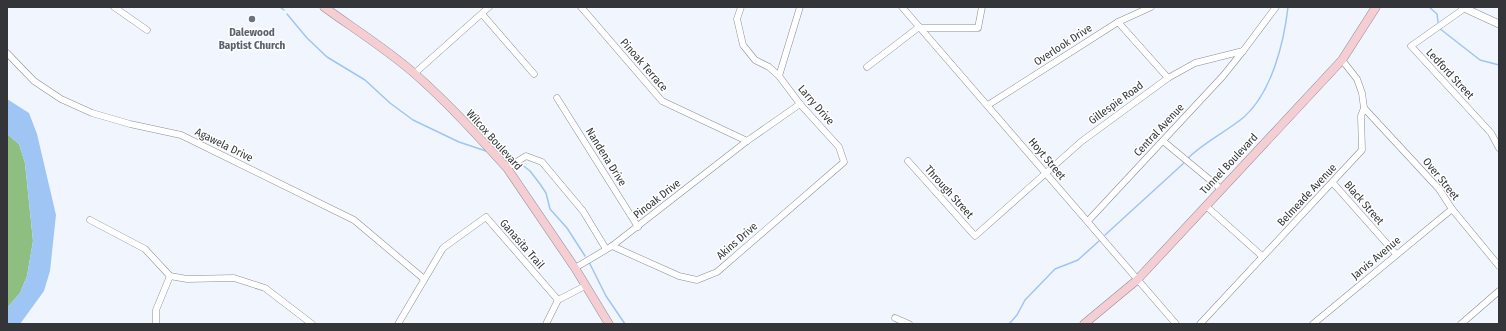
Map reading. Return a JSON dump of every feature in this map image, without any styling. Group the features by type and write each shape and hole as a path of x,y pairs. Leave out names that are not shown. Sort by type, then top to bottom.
{"main road":[{"name":"Wilcox Boulevard","path":"324,7 415,73 471,128 507,168 575,268 609,324"},
{"name":"Tunnel Boulevard","path":"1084,324 1137,280 1342,60 1376,7"}],"street":[{"path":"114,7 147,30"},
{"path":"415,73 489,7"},
{"name":"Larry Drive","path":"742,7 737,19 743,45 755,60 769,67 779,76 800,104 839,147"},
{"path":"779,76 800,7"},
{"name":"Hoyt Street","path":"902,7 1176,324"},
{"path":"867,67 919,27 978,28 982,7"},
{"name":"Overlook Drive","path":"988,105 1118,22 1151,7"},
{"path":"1243,51 1276,7"},
{"name":"Pinoak Terrace","path":"583,8 662,101 747,141"},
{"path":"1463,8 1499,24"},
{"name":"Ledford Street","path":"1463,8 1411,46 1491,133 1499,148"},
{"path":"482,14 534,74"},
{"path":"1118,22 1168,78"},
{"name":"Gillespie Road","path":"975,236 1093,132 1168,78 1202,60 1243,51"},
{"name":"Central Avenue","path":"1088,221 1224,76 1243,51"},
{"name":"Agawela Drive","path":"7,53 34,81 61,99 92,114 181,135 354,220 424,279"},
{"name":"Belmeade Avenue","path":"1200,324 1362,150 1361,116 1364,108 1357,79 1342,60"},
{"name":"Nandena Drive","path":"557,98 638,227"},
{"name":"Pinoak Drive","path":"575,268 609,248 638,227 747,141 800,104"},
{"name":"Over Street","path":"1364,108 1439,189 1452,208 1499,266"},
{"path":"1163,141 1221,189"},
{"name":"Akins Drive","path":"609,248 679,276 697,280 717,272 844,162 839,147"},
{"path":"507,168 526,156 542,162 583,211 609,248"},
{"name":"Through Street","path":"908,161 975,236"},
{"name":"Black Street","path":"1333,182 1396,254"},
{"path":"1206,206 1262,256"},
{"name":"Jarvis Avenue","path":"1314,324 1452,208"},
{"name":"Ganasita Trail","path":"398,324 443,248 486,217 558,300"},
{"path":"90,220 145,249 170,276 187,279 234,278 265,288 312,324"},
{"path":"156,324 156,310 170,276"},
{"path":"546,324 558,300 585,286"},
{"path":"1461,324 1499,291"},
{"path":"895,318 909,324"}],"green space":[{"path":"7,134 19,144 25,163 33,241 27,276 20,293 7,308"}],"water":[{"path":"7,99 29,113 37,134 56,215 50,271 44,291 20,324 7,324 7,308 20,293 27,276 33,241 25,163 19,144 7,134"}],"waterway":[{"path":"280,7 284,10"},
{"path":"1187,159 1201,147 1230,128 1254,107 1275,66 1280,51 1288,7"},
{"path":"1429,7 1437,14 1438,22"},
{"path":"287,14 307,38 327,57 365,80 390,103 413,120 459,142 486,151"},
{"path":"1439,28 1480,60 1499,65"},
{"path":"501,155 515,159"},
{"path":"1105,235 1185,162"},
{"path":"521,164 530,171 540,184 546,193 550,209 567,228 585,256"},
{"path":"1009,324 1017,315 1025,300 1055,269 1078,260 1099,241"},
{"path":"589,262 606,296 625,324"}],"place":[{"name":"Dalewood Baptist Church","path":"252,19"}]}
